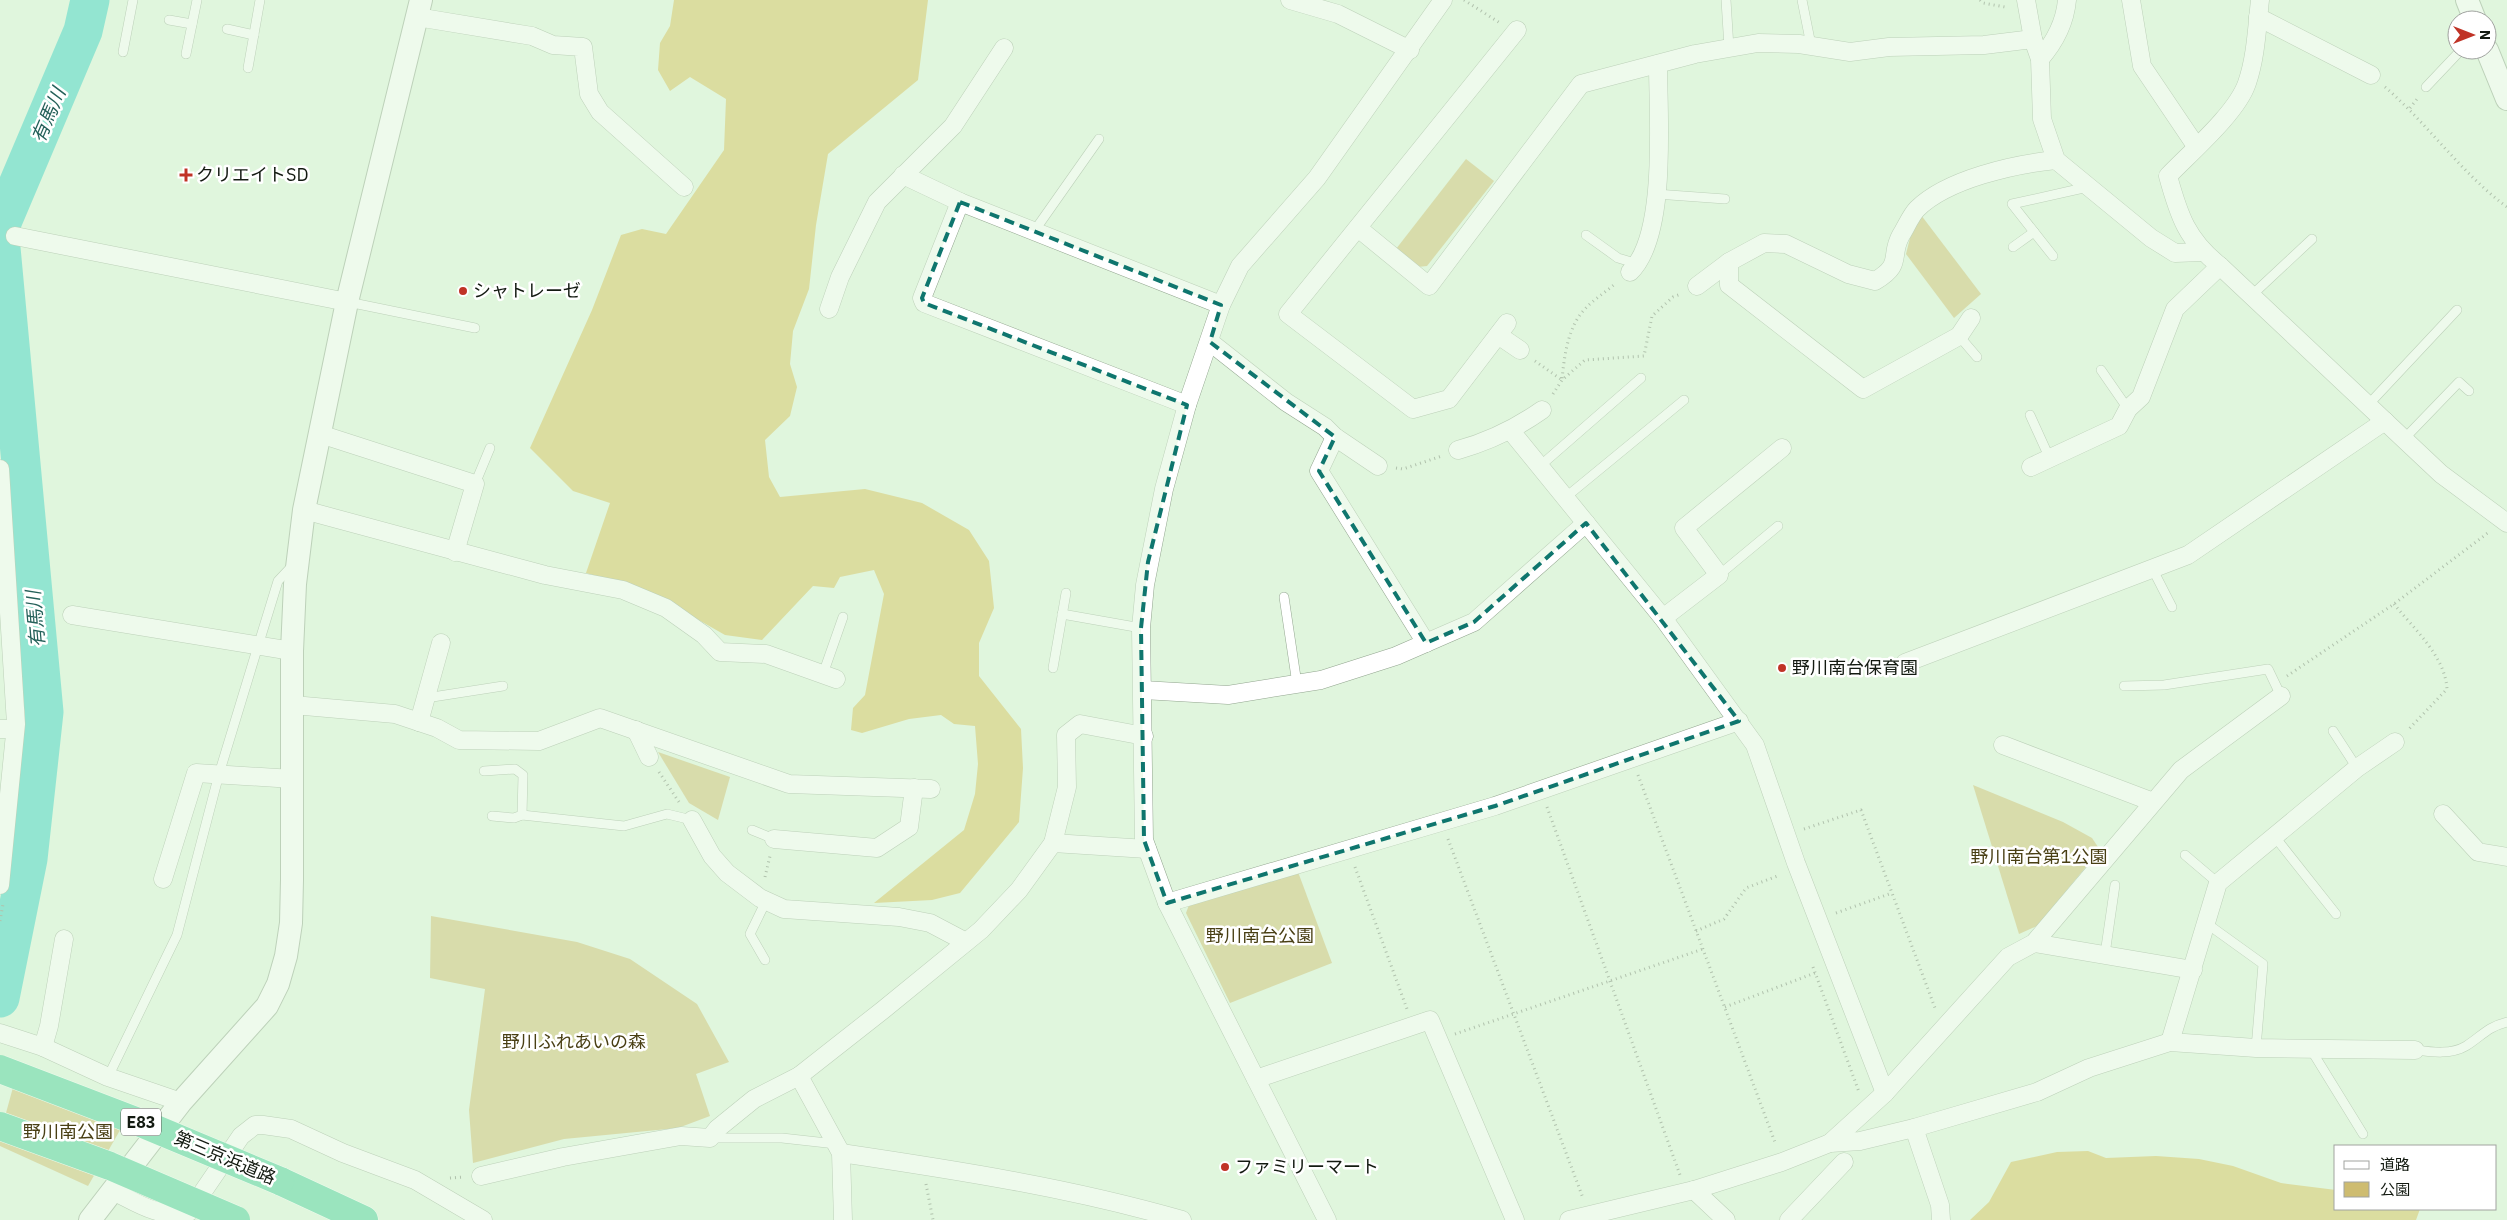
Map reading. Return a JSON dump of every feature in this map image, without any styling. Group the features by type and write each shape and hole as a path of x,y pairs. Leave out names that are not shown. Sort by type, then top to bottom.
{"highway":[{"name":"第三京浜道路","path":"0,1069 141,1122 280,1181 364,1220"},
{"path":"0,1126 110,1166 236,1220"}],"street":[{"path":"1290,0 1338,14 1410,50"},
{"path":"1327,1220 1167,904 1144,840 1141,628 1148,562 1164,489 1187,405 1221,305 1240,266 1317,178 1410,50 1443,0"},
{"path":"2040,59 2052,45 2066,10 2067,0"},
{"path":"2131,0 2142,66 2196,146"},
{"path":"2018,2 2040,59 2042,120 2056,160 2151,238 2175,252 2202,252"},
{"path":"2371,76 2259,8 2247,85 2226,116 2168,176 2180,218 2202,252 2252,295 2441,474 2505,522"},
{"path":"90,1220 182,1102 268,1006 278,984 291,923 292,652 298,559 304,510 347,302 419,9 532,36 552,45 583,47 589,94 600,112 684,187"},
{"path":"1512,24 1358,228 1288,314 1413,409 1450,399 1502,329 1520,350"},
{"path":"1358,228 1429,286 1581,84 1658,64 1758,43 1811,45 1850,52 1889,47 1984,45 2033,39"},
{"path":"830,309 840,276 877,202 953,126 1004,48"},
{"path":"2491,60 2507,99"},
{"path":"1634,268 1652,233 1656,194 1658,64"},
{"path":"1697,286 1729,262 1764,243 1786,244 1848,274 1875,282 1889,273 1896,260 1900,238 1917,209 1956,184 2024,163 2056,160"},
{"path":"903,175 960,202 1221,305"},
{"path":"960,202 922,298 924,304 1187,405"},
{"path":"15,236 347,302"},
{"path":"1729,262 1729,285 1863,389 1959,336 1971,318"},
{"path":"2031,467 2119,426 2128,409 2141,397 2175,309 2220,266"},
{"path":"1210,342 1286,402 1325,427 1335,437 1378,466"},
{"path":"1458,450 1487,442 1512,431 1542,410"},
{"path":"1905,663 2188,555 2385,421"},
{"path":"1512,431 1663,618 1740,721 1755,745 1818,920 1885,1093"},
{"path":"320,434 475,484 455,552"},
{"path":"1335,437 1319,471 1426,642"},
{"path":"1663,618 1719,575 1684,528 1782,448"},
{"path":"0,469 8,729 0,885"},
{"path":"304,510 546,575 623,590 666,608 704,635 720,652 766,654 830,677"},
{"path":"1143,690 1228,696 1330,677 1396,656 1474,622 1586,523"},
{"path":"72,615 292,652"},
{"path":"419,722 441,643"},
{"path":"1830,1143 1885,1093 2008,957 2034,943 2181,770 2281,696"},
{"path":"293,705 395,714 438,728 459,740 539,741 600,718 789,784 922,788 909,827 876,848 774,839"},
{"path":"1167,904 1441,822 1740,721"},
{"path":"481,1176 563,1157 681,1136 710,1138 717,1129 754,1099 799,1076 966,942 1019,890 1053,843 1067,787 1066,735 1080,724 1144,736"},
{"path":"636,730 648,757"},
{"path":"2170,1042 2218,883 2357,768 2395,742"},
{"path":"2003,745 2153,802"},
{"path":"163,879 196,773 293,778"},
{"path":"2443,814 2478,852 2507,857"},
{"path":"692,820 712,856 727,873 763,899 784,909 899,917 930,923 966,942"},
{"path":"1053,843 1147,849"},
{"path":"43,1047 49,1026 64,939"},
{"path":"2034,943 2193,970"},
{"path":"1256,1079 1430,1020 1515,1220"},
{"path":"0,1033 43,1047 108,1077 182,1102"},
{"path":"1569,1220 1690,1190 1782,1162 1830,1143 1860,1141 1914,1128 2037,1092 2089,1068 2170,1042 2256,1048 2415,1050"},
{"path":"799,1076 839,1149 843,1220"},
{"path":"113,1191 154,1211 173,1215 189,1212 241,1136 255,1125 263,1125 291,1129 343,1153 415,1180 483,1220"},
{"path":"1914,1128 1940,1205 1941,1220"},
{"path":"839,1149 1141,1208 1182,1220"},
{"path":"1789,1220 1844,1162"},
{"path":"1690,1190 1726,1220"}],"lane":[{"path":"123,52 133,0"},
{"path":"186,54 197,0"},
{"path":"248,68 260,0"},
{"path":"1726,0 1729,48"},
{"path":"1802,0 1811,45"},
{"path":"169,20 192,24"},
{"path":"227,30 254,35"},
{"path":"2426,87 2452,60"},
{"path":"1035,230 1099,139"},
{"path":"2052,256 2012,204 2088,187"},
{"path":"1656,194 1725,199"},
{"path":"2013,247 2034,232"},
{"path":"1586,235 1634,268"},
{"path":"2252,295 2312,239"},
{"path":"347,302 475,328"},
{"path":"2368,405 2456,310"},
{"path":"1959,336 1978,357"},
{"path":"2101,370 2128,409"},
{"path":"1540,466 1641,378"},
{"path":"2404,438 2459,382 2469,390"},
{"path":"1566,497 1684,400"},
{"path":"2030,414 2050,458"},
{"path":"475,484 490,448"},
{"path":"1719,575 1778,526"},
{"path":"108,1077 177,935 219,774 278,581 298,559"},
{"path":"2152,568 2172,607"},
{"path":"1053,668 1066,593"},
{"path":"1284,597 1296,684"},
{"path":"1062,614 1141,628"},
{"path":"830,677 843,617"},
{"path":"2124,686 2164,685 2268,669 2281,696"},
{"path":"426,698 503,686"},
{"path":"2333,731 2357,768"},
{"path":"484,771 515,769 523,775 522,815"},
{"path":"492,816 514,818 522,815 624,826 667,814 692,820"},
{"path":"752,830 774,839"},
{"path":"2275,837 2336,914"},
{"path":"2185,856 2218,883"},
{"path":"2105,954 2115,885"},
{"path":"763,899 750,934 765,960"},
{"path":"2206,923 2263,964 2256,1048"},
{"path":"2415,1050 2443,1053 2465,1047 2488,1029 2507,1022"},
{"path":"2310,1048 2363,1134"},
{"path":"710,1138 782,1138 839,1149"}],"path":[{"path":"1464,0 1502,24 1512,24"},
{"path":"1980,0 1984,3 2005,7 2018,2"},
{"path":"2371,76 2410,108 2484,190 2507,206"},
{"path":"1562,380 1565,350 1579,316 1584,309 1634,268"},
{"path":"1542,410 1562,380 1586,360 1644,356 1652,316 1672,297 1697,286"},
{"path":"1520,350 1562,380"},
{"path":"1378,466 1404,469 1458,450"},
{"path":"2281,696 2287,676 2394,604 2505,522"},
{"path":"2394,604 2437,658 2446,677 2447,689 2395,742"},
{"path":"648,757 692,820"},
{"path":"1632,758 1782,1162"},
{"path":"1540,790 1610,981 1690,1190"},
{"path":"1787,835 1861,810 1943,1028"},
{"path":"1441,822 1589,1215"},
{"path":"763,899 774,839"},
{"path":"1349,850 1413,1026"},
{"path":"1696,931 1724,919 1746,888 1780,875"},
{"path":"1818,920 1892,893"},
{"path":"1438,1040 1703,949"},
{"path":"1725,1007 1815,973"},
{"path":"923,1165 933,1220"}],"highlighted area":[{"path":"960,202 1221,305 1210,342 1335,437 1319,471 1426,643 1474,622 1586,523 1739,721 1495,806 1167,903 1144,840 1141,628 1148,562 1187,405 924,303 922,298"}],"green space":[{"path":"1466,159 1494,181 1427,266 1417,267 1396,249"},
{"path":"1921,215 1981,294 1954,318 1906,254 1911,234"},
{"path":"658,752 730,777 718,820 689,803"},
{"name":"野川南台第1公園","path":"1973,785 2063,822 2092,838 2100,850 2037,926 2019,934"},
{"name":"野川南台公園","path":"1298,872 1332,963 1230,1003 1186,913 1189,905"},
{"name":"野川ふれあいの森","path":"431,916 577,942 630,959 697,1004 729,1062 696,1074 710,1116 678,1128 564,1139 473,1163 469,1110 485,989 430,978"},
{"name":"野川南公園","path":"18,1069 131,1111 88,1186 0,1146 0,1135"}],"shaded area":[{"path":"674,0 928,0 918,80 828,154 816,225 809,289 793,331 790,364 797,387 790,416 765,440 769,477 780,497 865,489 922,503 969,530 989,561 994,608 979,643 979,676 1021,729 1023,768 1019,822 960,893 932,900 874,903 964,830 975,794 978,764 975,726 954,724 941,715 909,719 862,733 851,730 853,708 865,695 884,594 874,570 840,577 834,588 813,586 762,640 725,635 648,591 586,573 610,503 573,491 530,448 592,310 621,235 642,229 666,234 724,150 726,99 690,77 670,91 658,70 660,43 670,26"},
{"path":"2088,1151 2106,1158 2156,1156 2199,1159 2233,1166 2281,1183 2334,1190 2334,1210 2420,1210 2416,1220 1970,1220 1989,1202 2011,1162 2057,1152"}],"waterway":[{"name":"有馬川","path":"0,227 83,31 90,0"},
{"name":"有馬川","path":"0,237 44,712 28,859 0,998"}],"place":[{"name":"クリエイトSD","path":"186,175"},
{"name":"シャトレーゼ","path":"463,291"},
{"name":"野川南台保育園","path":"1782,668"},
{"name":"ファミリーマート","path":"1225,1167"}]}
